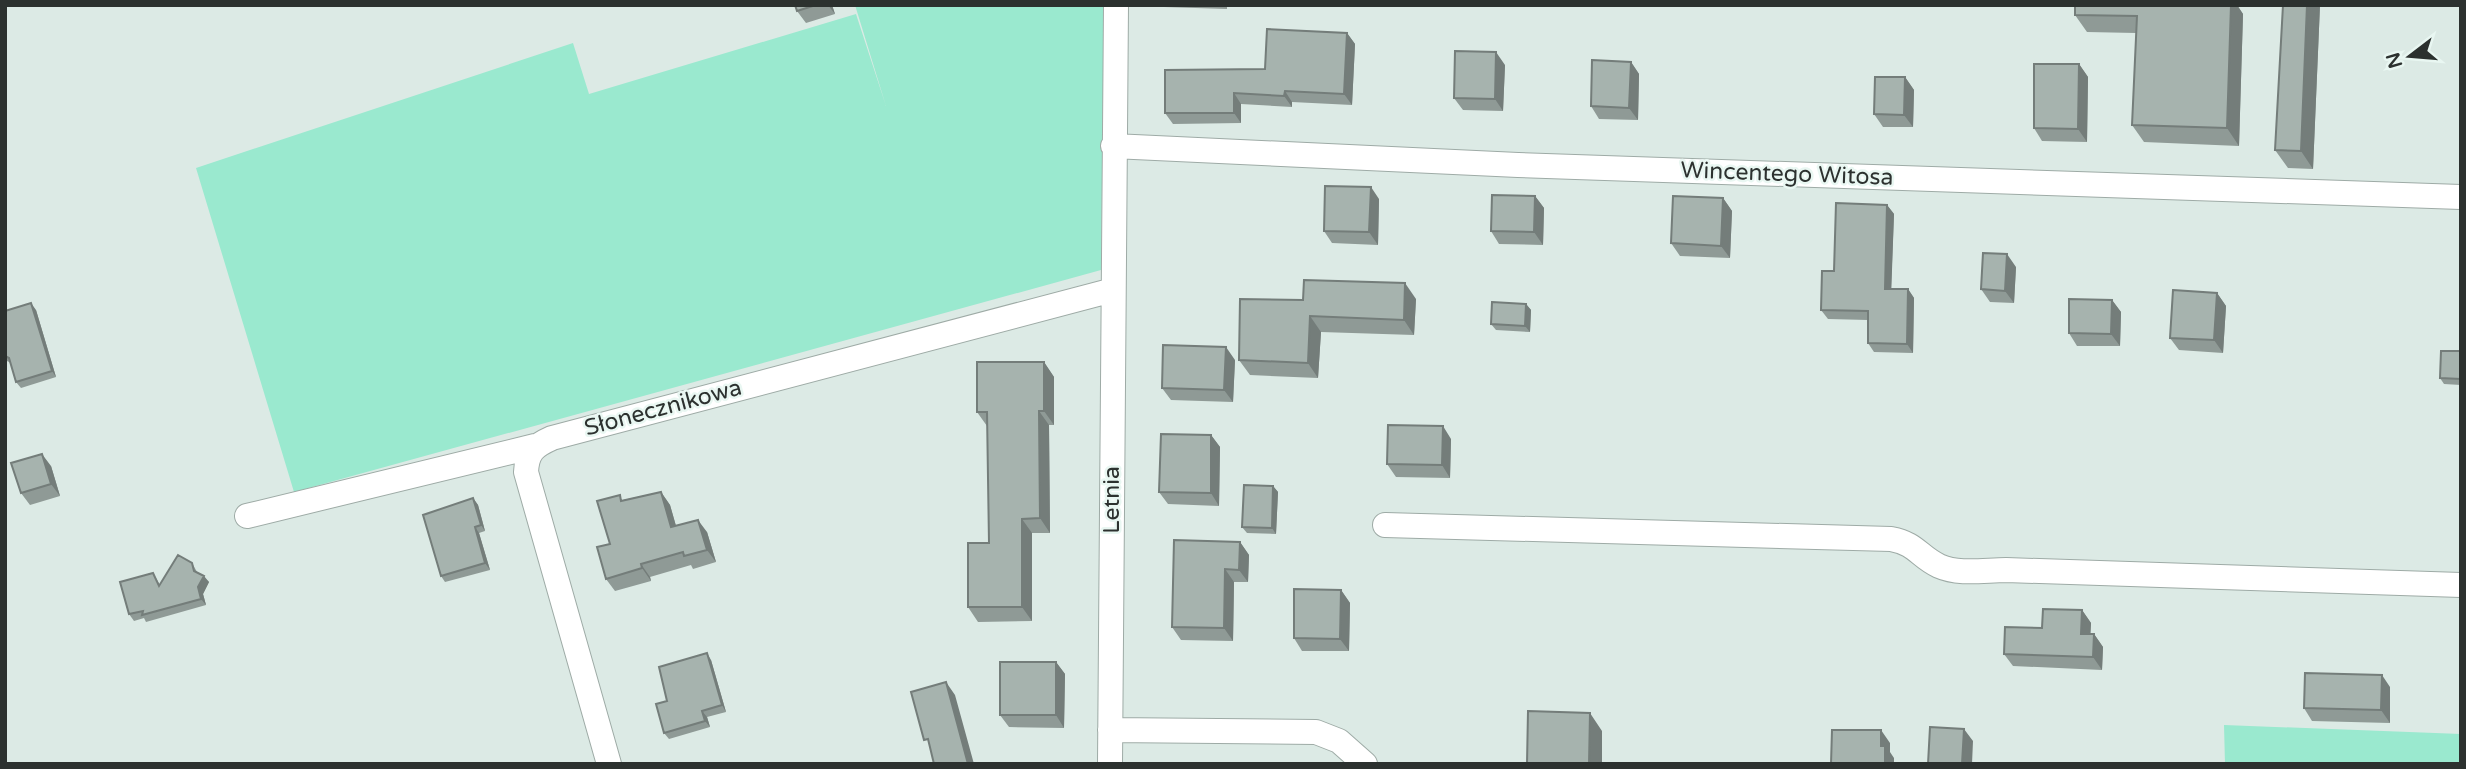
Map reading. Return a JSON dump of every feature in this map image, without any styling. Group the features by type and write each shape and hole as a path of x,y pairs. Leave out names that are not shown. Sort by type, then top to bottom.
{"street":[{"name":"Letnia","path":"1110,764 1116,5"},
{"name":"Wincentego Witosa","path":"1113,146 1532,166 2461,197"},
{"name":"Słonecznikowa","path":"247,516 535,446 552,438 1114,290"},
{"path":"535,446 527,458 526,472 609,764"},
{"path":"1385,525 1891,539 1909,542 1939,566 1963,571 2006,569 2461,585"},
{"path":"1110,730 1317,732 1339,741 1365,764"}],"green space":[{"path":"855,5 1104,5 1101,270 294,492 196,168 573,43 589,94 856,14 886,106"},
{"path":"2224,725 2461,734 2461,764 2225,764"}],"building":[{"path":"795,5 816,5 797,11"},
{"path":"2075,5 2231,5 2227,128 2132,125 2137,16 2075,15"},
{"path":"2283,5 2307,5 2301,151 2275,150"},
{"path":"1267,29 1347,33 1344,94 1285,91 1284,96 1234,93 1234,113 1165,113 1165,70 1265,69"},
{"path":"1455,51 1496,52 1495,99 1454,98"},
{"path":"1592,60 1631,62 1629,108 1591,106"},
{"path":"2034,64 2079,64 2078,129 2034,128"},
{"path":"1875,77 1905,77 1904,115 1874,114"},
{"path":"1325,186 1371,187 1369,232 1324,231"},
{"path":"1492,195 1535,196 1534,232 1491,231"},
{"path":"1673,196 1723,198 1721,246 1671,243"},
{"path":"1836,203 1887,205 1885,289 1908,289 1907,344 1868,343 1868,311 1821,310 1822,271 1834,271"},
{"path":"1983,253 2007,254 2005,291 1981,289"},
{"path":"1304,280 1405,283 1404,320 1310,316 1308,363 1239,360 1240,299 1303,300"},
{"path":"2173,290 2217,293 2214,340 2170,338"},
{"path":"2069,299 2112,300 2111,334 2069,333"},
{"path":"1492,302 1526,304 1525,326 1491,324"},
{"path":"31,303 52,371 16,382 9,358 5,356 5,311"},
{"path":"1163,345 1226,347 1224,390 1162,388"},
{"path":"2441,351 2461,351 2461,379 2440,378"},
{"path":"977,362 1044,362 1044,411 1039,411 1040,518 1022,519 1022,607 968,607 968,543 989,543 987,412 977,412"},
{"path":"1388,425 1443,426 1442,465 1387,464"},
{"path":"1161,434 1211,435 1211,493 1159,492"},
{"path":"42,454 51,484 21,493 11,463"},
{"path":"1244,485 1273,486 1272,528 1242,527"},
{"path":"661,492 671,527 698,520 707,550 684,556 683,552 641,564 642,568 606,579 597,547 610,544 597,501 620,495 621,501"},
{"path":"473,498 481,525 475,527 485,563 441,576 423,515"},
{"path":"1174,540 1240,542 1239,570 1225,569 1224,628 1172,627"},
{"path":"178,555 192,563 194,571 204,576 198,587 201,599 142,615 143,611 129,614 120,582 153,573 159,586"},
{"path":"1294,589 1341,590 1340,639 1294,638"},
{"path":"2043,609 2082,610 2081,634 2094,634 2093,657 2004,654 2005,627 2042,628"},
{"path":"707,653 722,705 702,711 705,721 664,733 656,704 667,701 659,667"},
{"path":"1000,662 1056,662 1056,715 1000,715"},
{"path":"2305,673 2382,675 2381,710 2304,708"},
{"path":"946,682 968,764 934,764 928,739 924,740 911,692"},
{"path":"1528,711 1590,713 1589,764 1527,764"},
{"path":"1930,727 1964,729 1962,764 1928,764"},
{"path":"1832,730 1881,730 1881,746 1885,746 1885,764 1831,764"}]}
